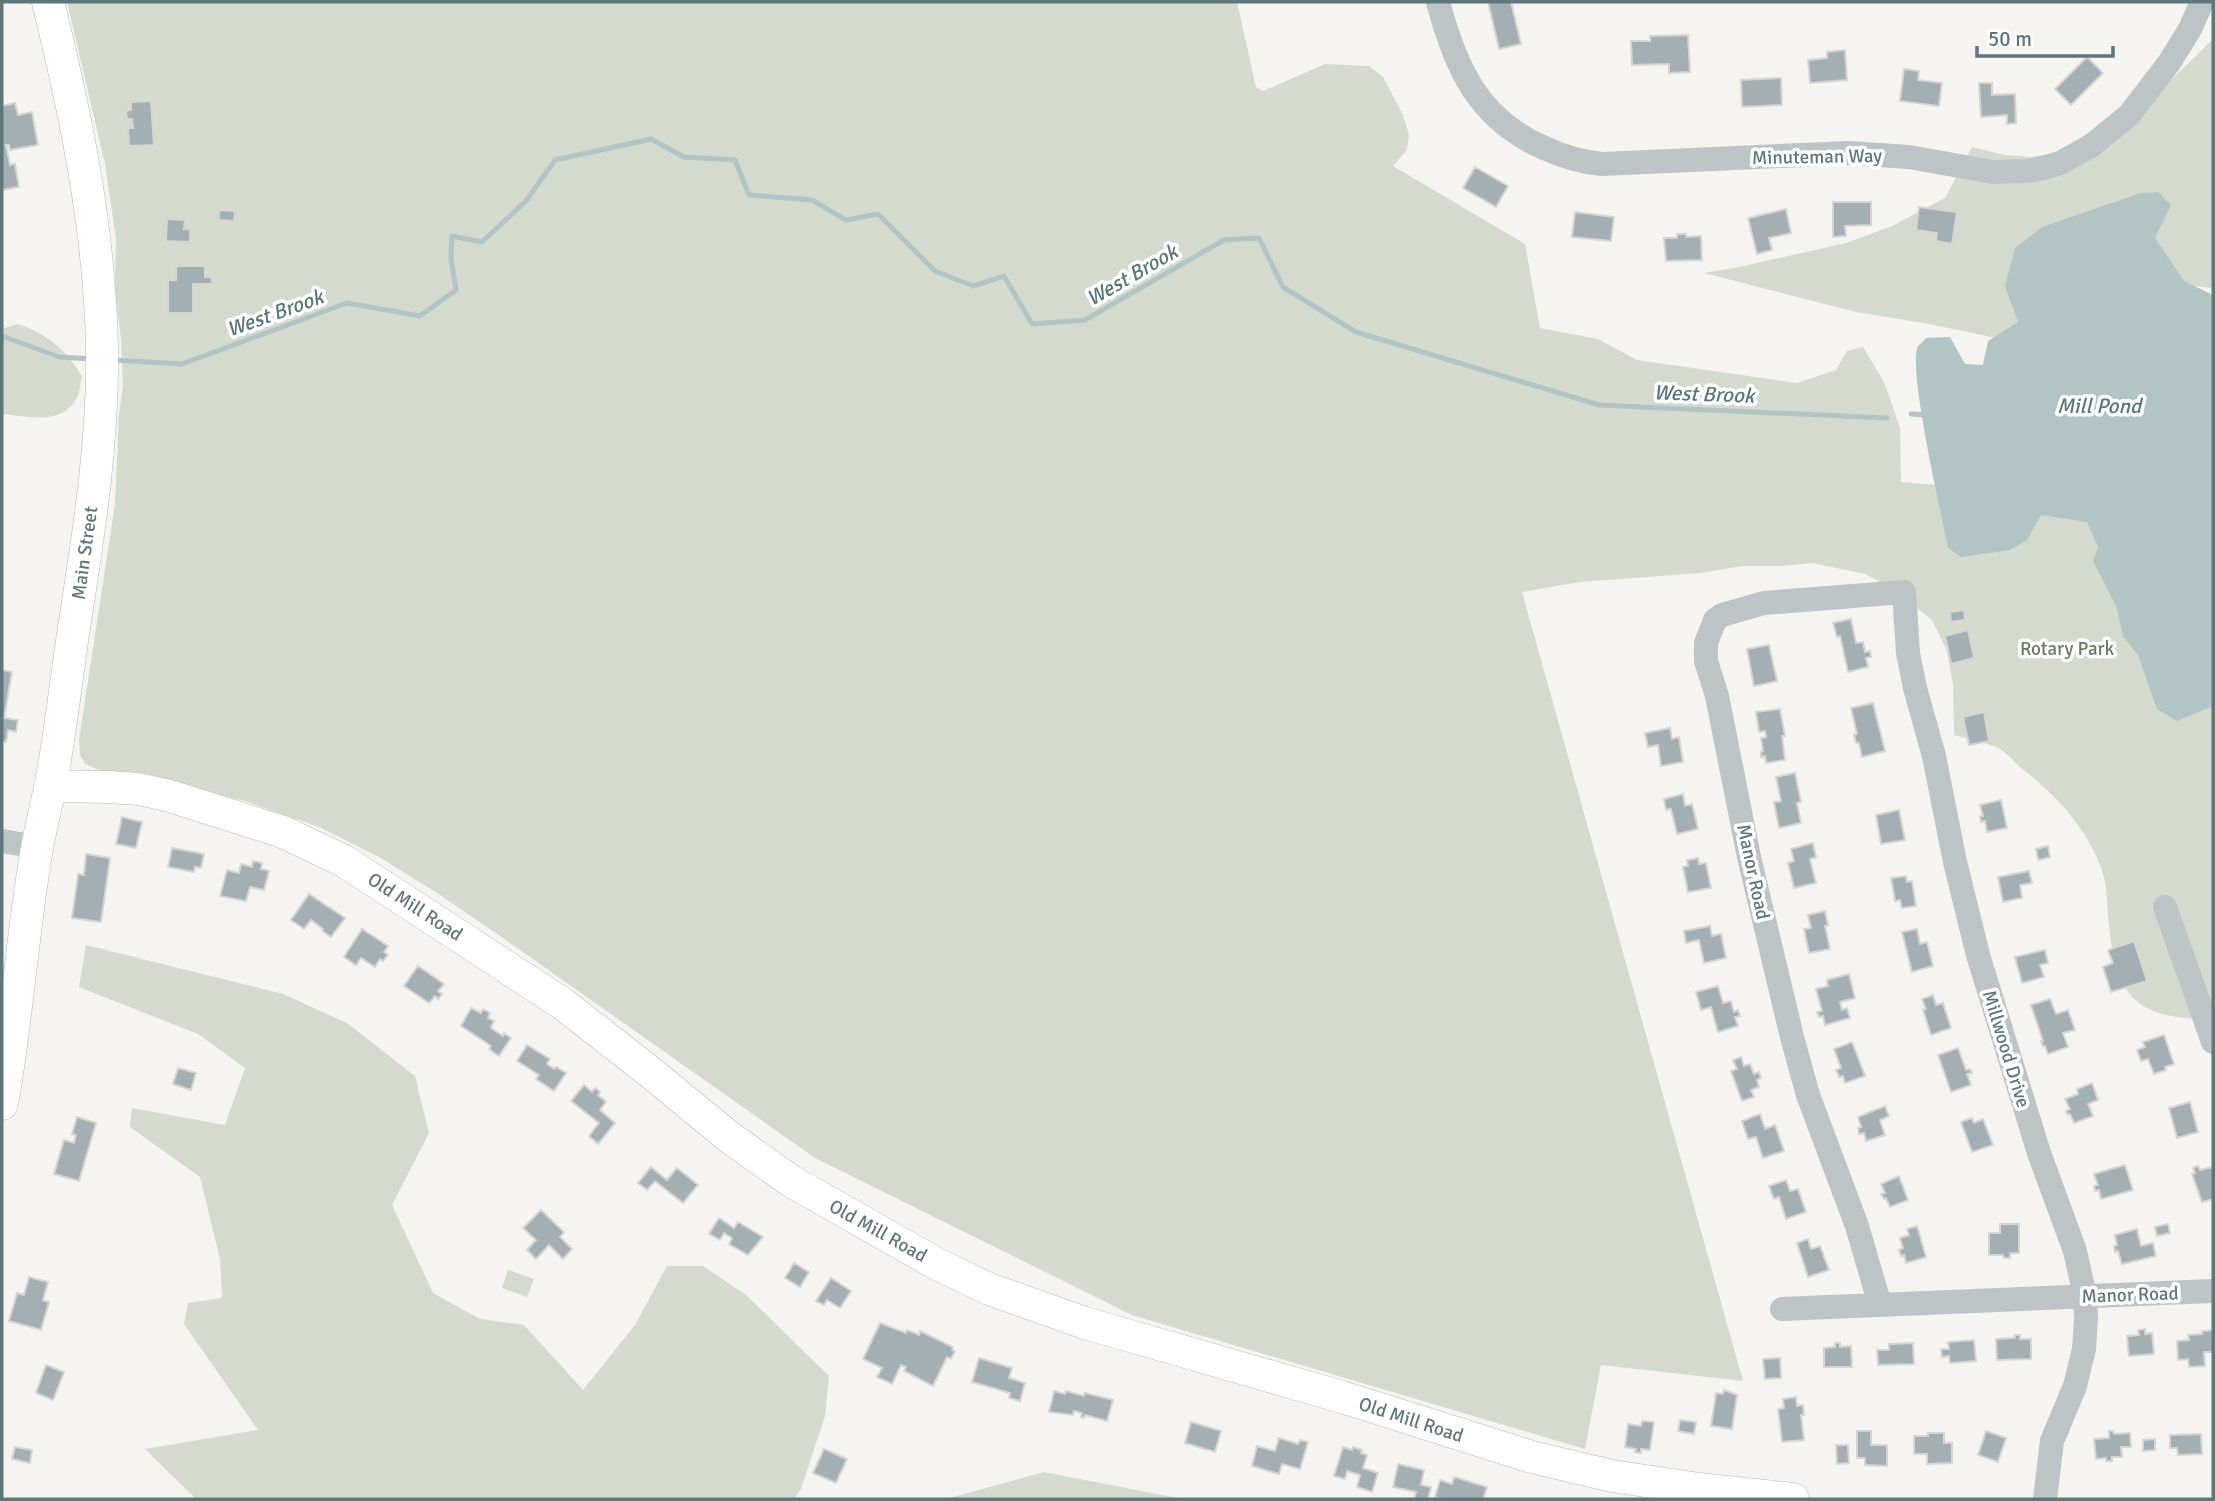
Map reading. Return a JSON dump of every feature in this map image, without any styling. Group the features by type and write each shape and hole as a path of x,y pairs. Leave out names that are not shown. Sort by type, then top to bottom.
{"main road":[{"name":"Main Street","path":"2,1104 37,847 50,786 92,502 102,358 91,205 77,127 48,2"},
{"name":"Old Mill Road","path":"50,786 139,789 170,796 283,832 344,861 564,1004 729,1136 791,1181 935,1263 989,1289 1085,1323 1342,1397 1557,1464 1663,1484 1793,1499"}],"street":[{"name":"Minuteman Way","path":"1438,2 1459,64 1485,107 1508,128 1564,157 1602,164 1860,153 1909,157 1993,172 2027,171 2060,163 2104,137 2131,113 2168,63 2190,29 2202,2"},
{"name":"Millwood Drive","path":"1904,592 1908,653 1915,688 1934,756 1955,862 1978,955 2039,1153 2075,1251 2085,1296 2084,1349 2075,1386 2052,1441 2045,1499"},
{"name":"Manor Road","path":"1880,1305 1857,1226 1808,1095 1791,1037 1751,865 1717,696 1706,661 1706,643 1715,620 1742,608 1764,603 1904,592"},
{"path":"2,841 37,847"},
{"path":"2165,907 2213,1042"},
{"name":"Manor Road","path":"1782,1309 2213,1291"}],"green space":[{"name":"Rotary Park","path":"67,2 1237,2 1256,87 1263,91 1325,64 1369,66 1383,77 1403,115 1409,135 1407,150 1393,166 1525,244 1540,328 1598,339 1637,360 1797,383 1836,370 1847,351 1863,347 1884,382 1900,428 1901,482 2023,492 2086,502 2213,628 2213,1019 2163,1014 2146,1007 2133,997 2123,984 2111,944 2104,878 2085,836 2056,799 2003,751 1989,744 1954,735 1953,685 1947,651 1932,620 1891,588 1865,574 1812,563 1743,566 1700,573 1580,582 1522,592 1743,1381 1601,1365 1585,1449 1132,1315 815,1158 503,938 379,857 319,827 245,801 99,770 85,764 80,755 79,740 115,504 123,386 115,290 116,239 105,164"},
{"path":"2213,39 2213,288 2059,273 2012,350 1996,338 1856,312 1704,273 1846,243 1892,226 1945,198 1972,147 2005,155 2031,157 2057,153 2170,81"},
{"path":"17,324 37,332 55,344 70,359 82,377 76,399 62,413 42,417 2,414 2,329"},
{"path":"86,945 283,994 347,1023 415,1076 429,1133 392,1205 433,1293 480,1319 524,1325 583,1390 635,1325 667,1266 703,1266 746,1295 829,1376 825,1416 801,1489 794,1499 196,1499 145,1449 258,1430 184,1324 188,1303 222,1298 220,1259 200,1177 130,1127 132,1108 225,1125 245,1068 198,1034 79,987"},
{"path":"508,1270 534,1279 527,1297 502,1288"},
{"path":"1044,1472 1183,1499 946,1499"}],"water":[{"name":"Mill Pond","path":"2158,192 2171,205 2155,238 2184,281 2213,295 2213,706 2177,721 2157,709 2138,655 2123,636 2116,606 2093,561 2098,547 2087,522 2041,515 2027,540 2010,550 1961,557 1948,548 1921,411 1916,360 1918,346 1926,338 1950,337 1965,364 1983,365 1988,341 2018,322 2005,286 2015,248 2042,227 2141,193"}],"building":[{"path":"1488,2 1511,2 1521,44 1499,49"},
{"path":"1688,35 1690,72 1669,73 1669,64 1632,65 1631,41 1650,41 1650,36"},
{"path":"1845,50 1847,80 1810,83 1808,60 1827,58 1827,52"},
{"path":"2087,57 2103,73 2071,105 2055,89"},
{"path":"1904,69 1919,71 1918,80 1942,83 1939,106 1900,101"},
{"path":"1781,78 1782,105 1742,107 1741,80"},
{"path":"1979,83 1992,83 1992,95 2015,94 2016,123 2007,124 2007,115 1981,117"},
{"path":"151,101 154,145 129,146 128,128 133,128 132,119 127,119 126,111 131,110 131,102"},
{"path":"15,103 18,115 32,112 38,145 10,150 9,145 6,145 10,165 15,164 19,187 2,190 2,106"},
{"path":"1475,167 1508,186 1496,207 1463,188"},
{"path":"1833,202 1871,202 1871,225 1845,226 1846,236 1833,237"},
{"path":"1919,207 1957,212 1952,244 1936,241 1937,233 1916,230"},
{"path":"1786,209 1791,233 1769,238 1772,250 1757,254 1748,218"},
{"path":"219,210 235,211 234,221 219,220"},
{"path":"1575,212 1614,217 1611,241 1572,237"},
{"path":"167,219 185,220 184,229 190,229 190,242 166,241"},
{"path":"1677,234 1686,234 1686,237 1701,236 1702,260 1666,261 1664,238 1677,238"},
{"path":"176,266 205,266 205,277 211,277 212,284 193,284 193,313 168,313 168,280 176,280"},
{"path":"1964,610 1965,620 1951,622 1950,612"},
{"path":"1851,619 1856,643 1863,642 1865,652 1870,651 1871,657 1866,658 1868,667 1848,672 1840,636 1837,637 1833,623"},
{"path":"1968,630 1974,658 1951,664 1945,636"},
{"path":"1769,645 1777,681 1754,686 1747,649"},
{"path":"2,670 12,672 4,718 18,720 16,732 8,730 6,742 2,741"},
{"path":"1873,703 1885,751 1862,757 1854,735 1857,734 1851,708"},
{"path":"1780,709 1785,736 1782,736 1785,760 1766,763 1765,756 1761,757 1761,738 1766,737 1765,731 1759,732 1756,712"},
{"path":"1984,712 1989,741 1969,745 1963,717"},
{"path":"1670,728 1672,739 1679,737 1683,762 1661,766 1658,745 1648,747 1645,733"},
{"path":"1795,773 1801,802 1797,803 1801,823 1779,828 1774,802 1781,801 1776,777"},
{"path":"1683,794 1685,806 1692,804 1698,829 1677,834 1671,809 1666,810 1664,799"},
{"path":"2001,800 2007,828 1987,832 1985,821 1981,822 1980,817 1983,816 1980,805"},
{"path":"1899,810 1905,840 1881,844 1876,815"},
{"path":"122,817 142,822 136,848 116,844"},
{"path":"1813,843 1816,857 1810,859 1816,883 1794,888 1788,863 1794,861 1791,849"},
{"path":"2048,846 2050,857 2038,860 2036,849"},
{"path":"172,848 204,854 201,868 195,867 194,872 168,867"},
{"path":"86,854 110,858 101,922 72,918 78,874 84,875"},
{"path":"1698,858 1699,864 1706,863 1711,888 1688,892 1683,867 1688,866 1687,860"},
{"path":"253,861 262,863 261,869 269,871 264,890 250,887 246,901 220,896 227,870 239,873 241,864 252,867"},
{"path":"2029,871 2032,883 2020,885 2022,898 2003,902 1998,877"},
{"path":"1906,876 1907,882 1912,881 1916,906 1902,908 1900,900 1895,901 1891,878"},
{"path":"309,894 345,918 331,937 311,920 304,929 291,920"},
{"path":"1825,911 1830,949 1809,953 1804,929 1811,928 1808,915"},
{"path":"1710,926 1712,936 1721,934 1726,958 1704,963 1699,940 1686,943 1684,931"},
{"path":"362,929 388,946 384,952 388,955 383,961 380,959 375,967 361,958 356,965 344,957"},
{"path":"1917,929 1920,944 1927,942 1933,966 1912,972 1902,932"},
{"path":"2134,941 2147,981 2111,992 2103,967 2113,963 2108,950"},
{"path":"2045,950 2048,963 2040,965 2044,977 2022,983 2015,957"},
{"path":"418,966 444,984 438,991 442,994 438,999 435,996 429,1003 404,986"},
{"path":"1849,974 1855,998 1840,1002 1842,1010 1847,1008 1850,1018 1825,1025 1823,1016 1819,1017 1817,1012 1822,1011 1816,989 1828,986 1827,980"},
{"path":"1718,986 1723,1003 1731,1001 1734,1012 1738,1010 1740,1016 1735,1017 1738,1026 1718,1032 1711,1007 1701,1010 1696,992"},
{"path":"1933,995 1936,1005 1943,1003 1951,1028 1931,1035 1922,999"},
{"path":"2050,999 2056,1014 2068,1010 2075,1030 2063,1033 2068,1047 2048,1054 2041,1041 2031,1005"},
{"path":"471,1008 481,1013 483,1009 490,1013 488,1018 494,1021 491,1028 511,1038 499,1056 489,1049 491,1046 461,1026"},
{"path":"2164,1035 2174,1064 2154,1074 2148,1059 2141,1061 2137,1050 2145,1047 2143,1042"},
{"path":"1852,1042 1865,1076 1845,1083 1843,1076 1839,1077 1836,1070 1841,1068 1834,1049"},
{"path":"527,1045 550,1059 547,1064 566,1073 554,1091 536,1079 539,1075 517,1061"},
{"path":"1958,1048 1966,1070 1970,1069 1972,1073 1967,1074 1971,1085 1951,1092 1938,1055"},
{"path":"1741,1057 1744,1066 1750,1064 1754,1074 1759,1072 1761,1078 1757,1080 1759,1087 1751,1090 1754,1097 1742,1101 1731,1071 1737,1069 1733,1060"},
{"path":"178,1068 196,1073 191,1090 173,1084"},
{"path":"2092,1083 2098,1100 2088,1104 2093,1116 2074,1123 2066,1111 2070,1109 2065,1099 2078,1094 2077,1089"},
{"path":"584,1085 592,1092 595,1088 600,1092 598,1095 606,1102 600,1110 615,1123 598,1144 589,1136 599,1123 571,1101"},
{"path":"2190,1102 2198,1132 2177,1138 2169,1108"},
{"path":"1885,1106 1889,1116 1880,1120 1885,1135 1866,1141 1864,1133 1859,1134 1858,1128 1861,1127 1858,1117"},
{"path":"1760,1114 1765,1129 1775,1125 1784,1151 1763,1158 1756,1137 1748,1139 1742,1121"},
{"path":"77,1117 96,1123 79,1181 54,1174 64,1140 74,1143 76,1135 72,1134"},
{"path":"1972,1118 1974,1123 1983,1119 1993,1145 1972,1152 1961,1122"},
{"path":"2125,1165 2133,1190 2101,1199 2099,1190 2095,1191 2094,1186 2098,1185 2094,1174"},
{"path":"2198,1166 2200,1170 2213,1167 2213,1199 2202,1202 2192,1174 2195,1173 2193,1168"},
{"path":"651,1167 667,1180 677,1168 698,1185 683,1203 655,1181 647,1190 638,1183"},
{"path":"1899,1176 1908,1200 1890,1207 1881,1194 1885,1193 1881,1184"},
{"path":"1786,1180 1790,1191 1798,1189 1806,1212 1786,1219 1779,1197 1774,1199 1769,1186"},
{"path":"541,1210 564,1232 560,1237 572,1249 563,1259 549,1245 536,1259 527,1250 536,1240 523,1228"},
{"path":"719,1218 734,1228 738,1222 763,1237 748,1255 729,1244 732,1238 724,1233 720,1240 709,1234"},
{"path":"2000,1224 2019,1224 2019,1253 2010,1253 2010,1258 1989,1255 1989,1233 2000,1233"},
{"path":"2168,1224 2170,1233 2157,1236 2155,1227"},
{"path":"1917,1226 1926,1257 1906,1263 1899,1250 1903,1248 1900,1238 1909,1235 1907,1229"},
{"path":"2137,1229 2141,1246 2153,1243 2156,1256 2122,1264 2118,1251 2115,1252 2115,1235"},
{"path":"1808,1239 1811,1249 1820,1246 1829,1270 1808,1277 1797,1243"},
{"path":"794,1263 809,1272 800,1287 785,1278"},
{"path":"29,1277 48,1282 43,1300 49,1302 41,1330 9,1321 17,1293 24,1295"},
{"path":"831,1278 851,1291 840,1308 827,1300 824,1305 816,1301"},
{"path":"880,1323 906,1333 907,1330 919,1335 920,1331 953,1347 952,1350 955,1351 951,1359 947,1357 933,1386 904,1371 906,1367 901,1365 892,1384 877,1377 882,1368 863,1359"},
{"path":"2145,1329 2145,1334 2152,1333 2154,1354 2129,1356 2127,1336 2139,1335 2138,1330"},
{"path":"2213,1330 2213,1352 2204,1352 2205,1366 2189,1367 2188,1359 2178,1360 2177,1341 2189,1340 2188,1335"},
{"path":"2015,1335 2020,1335 2020,1339 2031,1339 2031,1359 1997,1360 1996,1339 2015,1338"},
{"path":"1974,1340 1976,1361 1950,1363 1949,1356 1942,1357 1941,1349 1949,1349 1948,1342"},
{"path":"1835,1343 1840,1343 1840,1347 1851,1346 1852,1367 1824,1367 1824,1348 1835,1347"},
{"path":"1913,1343 1914,1364 1878,1365 1877,1350 1889,1350 1889,1344"},
{"path":"979,1358 1012,1368 1009,1378 1025,1383 1020,1401 1009,1398 1010,1393 972,1382"},
{"path":"1780,1358 1781,1378 1765,1379 1763,1359"},
{"path":"46,1365 64,1372 53,1400 36,1393"},
{"path":"1724,1390 1737,1395 1732,1429 1711,1426 1716,1393 1723,1394"},
{"path":"1054,1391 1084,1396 1085,1393 1113,1400 1107,1421 1085,1415 1084,1418 1081,1417 1082,1413 1074,1411 1073,1415 1049,1412"},
{"path":"1796,1397 1797,1406 1803,1405 1804,1415 1801,1415 1804,1440 1782,1442 1778,1409 1784,1408 1783,1399"},
{"path":"1680,1420 1696,1422 1694,1434 1678,1431"},
{"path":"1642,1421 1654,1422 1650,1450 1641,1449 1641,1453 1625,1447 1628,1424 1641,1426"},
{"path":"1191,1422 1221,1431 1215,1452 1185,1443"},
{"path":"1857,1431 1871,1431 1871,1445 1887,1445 1887,1466 1865,1465 1865,1458 1857,1458"},
{"path":"1986,1431 2006,1438 1998,1462 1978,1455"},
{"path":"2109,1431 2114,1434 2130,1433 2131,1447 2121,1447 2122,1457 2112,1457 2112,1461 2106,1461 2106,1458 2096,1459 2094,1439 2109,1438"},
{"path":"1928,1433 1944,1433 1944,1443 1952,1443 1952,1463 1927,1464 1927,1454 1914,1454 1914,1436 1928,1436"},
{"path":"2201,1434 2202,1454 2178,1455 2177,1448 2170,1448 2170,1435"},
{"path":"1279,1438 1298,1444 1300,1440 1308,1442 1300,1469 1282,1464 1279,1474 1252,1466 1257,1446 1275,1451"},
{"path":"2155,1439 2155,1450 2143,1451 2143,1440"},
{"path":"1836,1445 1848,1445 1849,1463 1837,1464"},
{"path":"15,1447 32,1450 30,1463 12,1459"},
{"path":"1343,1447 1362,1450 1361,1453 1367,1455 1363,1468 1378,1473 1372,1492 1357,1487 1360,1475 1347,1471 1345,1479 1334,1476"},
{"path":"824,1449 847,1459 836,1483 813,1473"},
{"path":"1398,1464 1424,1470 1421,1485 1431,1487 1428,1499 1414,1499 1416,1492 1393,1487"},
{"path":"1454,1477 1487,1487 1483,1499 1435,1497 1440,1480 1452,1484"}],"waterway":[{"name":"West Brook","path":"113,360 182,364 347,303 420,316 456,290 451,258 452,236 482,242 526,201 555,160 651,139 684,157 735,160 749,195 812,200 846,220 878,214 935,271 973,286 1004,276 1032,324 1085,320 1224,240 1259,238 1283,287 1356,332 1599,405 1887,418"},
{"name":"West Brook","path":"2,336 59,357 93,359"},
{"name":"West Brook","path":"1911,414 1929,415"}]}
